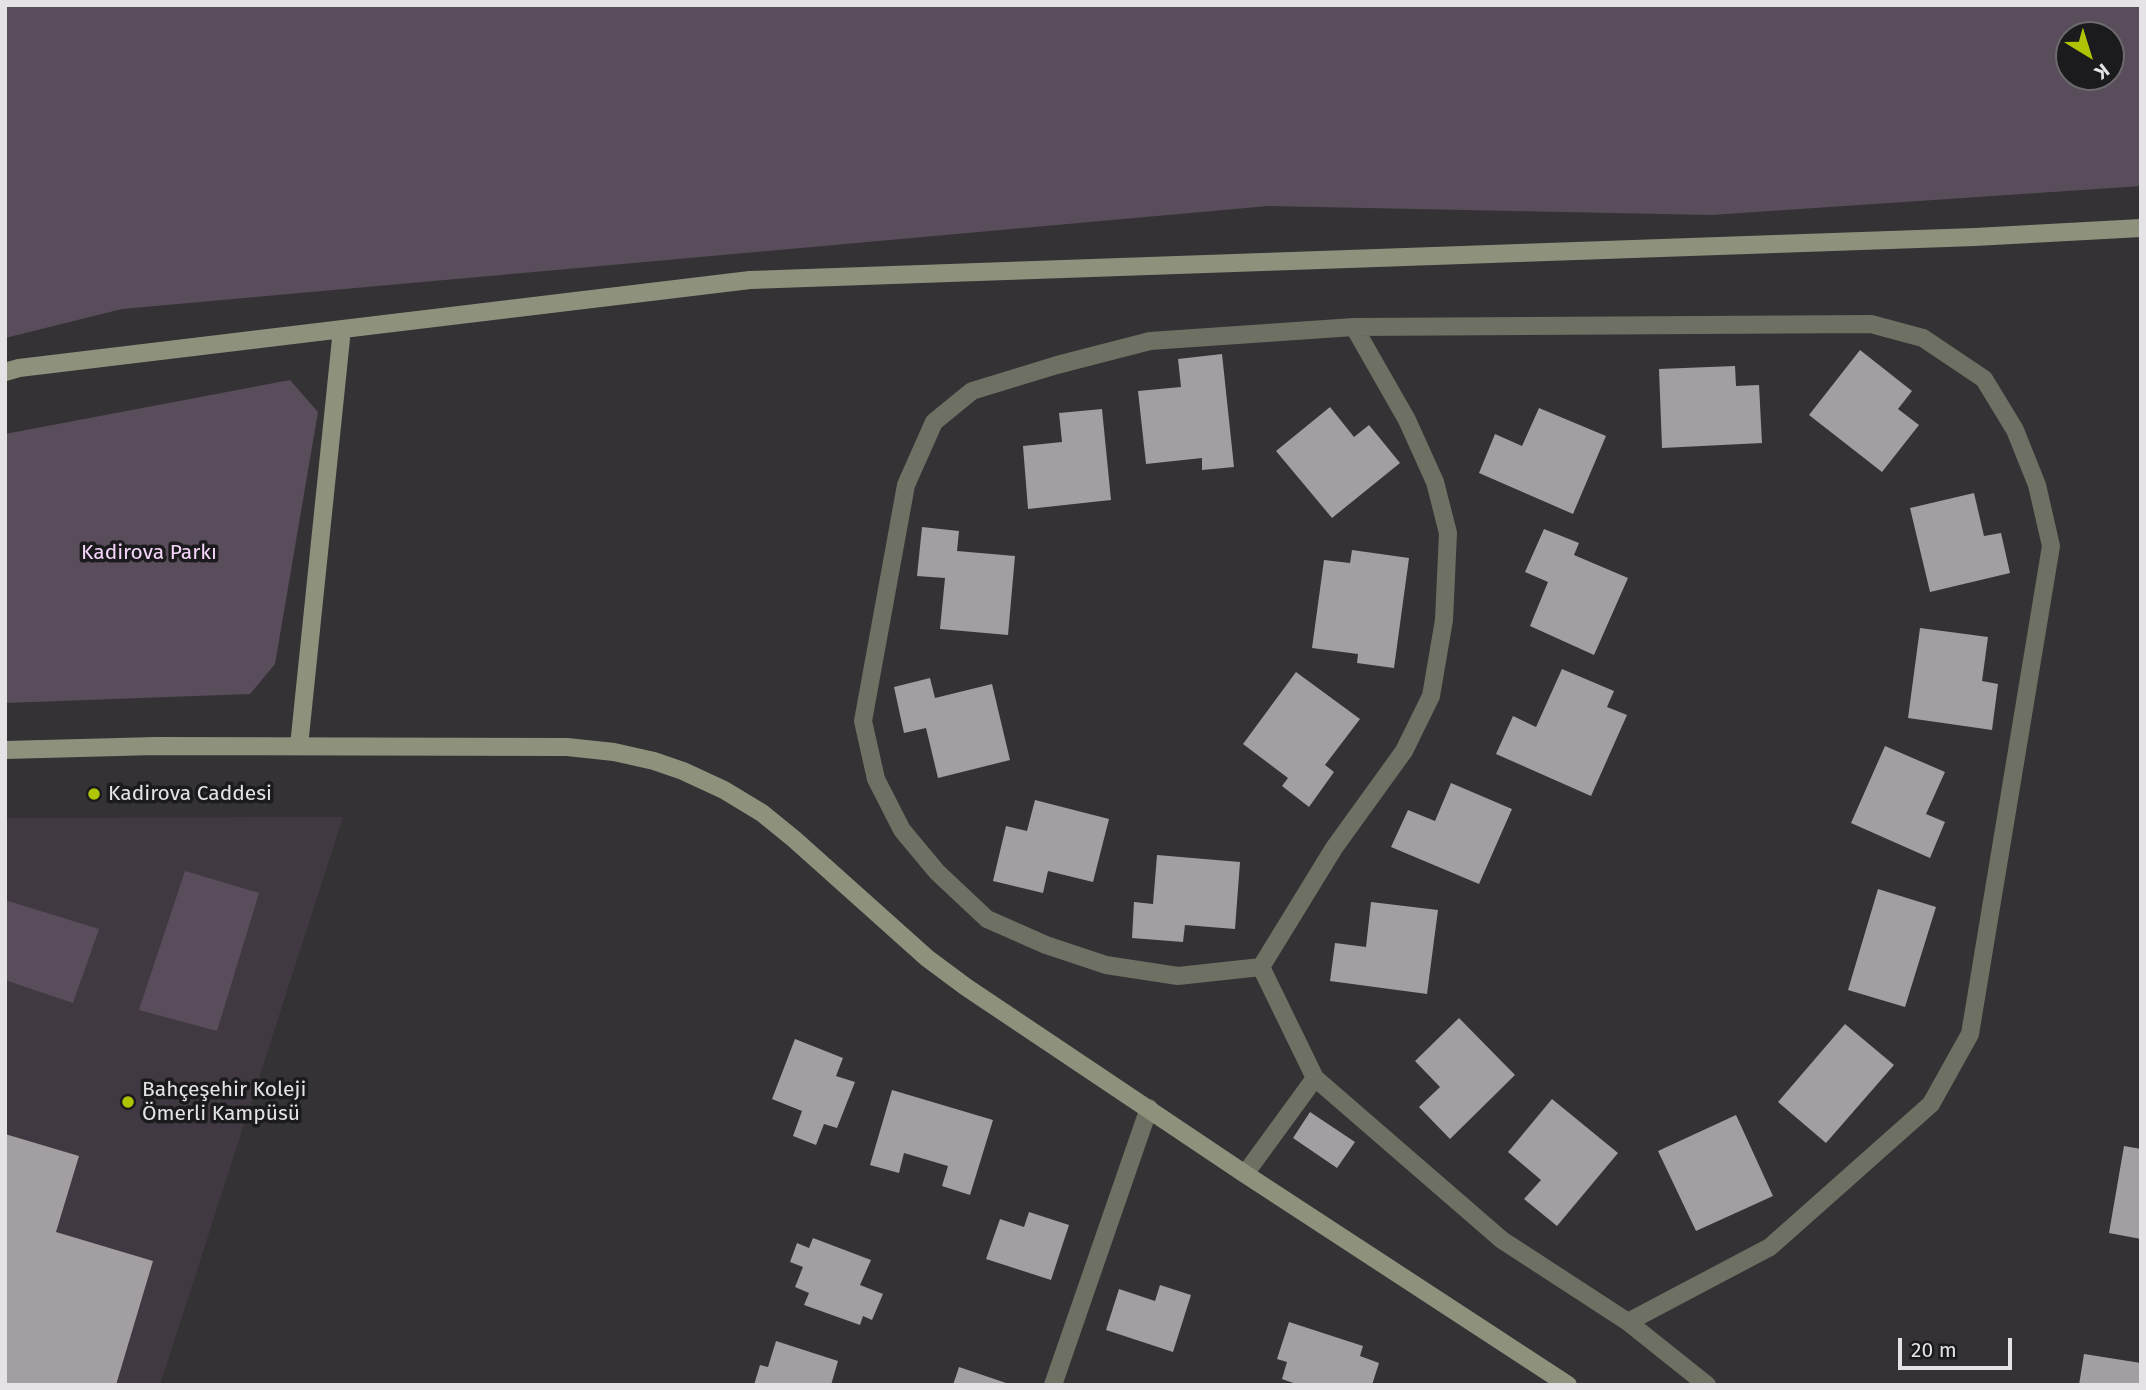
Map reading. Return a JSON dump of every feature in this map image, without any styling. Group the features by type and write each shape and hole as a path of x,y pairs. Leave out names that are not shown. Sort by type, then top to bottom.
{"street":[{"path":"5,372 32,366 750,280 1933,238 2141,228"},
{"path":"299,746 342,329"},
{"path":"5,750 156,746 567,747 614,752 683,771 724,790 762,813 928,958 966,987 1245,1174 1568,1385"}],"lane":[{"path":"1261,967 1178,976 1106,964 1046,945 987,919 937,872 902,830 876,779 863,721 906,485 934,422 972,391 1056,365 1150,341 1354,327 1871,324 1923,338 1984,379 2015,430 2037,485 2051,546 1969,1034 1931,1104 1770,1247 1628,1322"},
{"path":"1261,967 1334,848 1404,751 1431,696 1444,620 1448,533 1435,482 1406,420 1354,327"},
{"path":"1261,967 1315,1078 1502,1240 1628,1322 1707,1385"},
{"path":"1245,1174 1315,1078"},
{"path":"1053,1385 1149,1108"}],"shaded area":[{"name":"Bahçeşehir Koleji Ömerli Kampüsü","path":"343,817 160,1385 5,1385 5,818"}],"green space":[{"path":"5,5 2141,5 2141,186 1711,215 1268,206 122,309 5,338"},
{"name":"Kadirova Parkı","path":"290,380 318,412 275,664 250,694 5,703 5,434"},
{"path":"185,871 259,893 217,1031 139,1010"},
{"path":"5,900 99,929 73,1003 5,980"}],"building":[{"path":"1860,350 1912,391 1898,409 1919,425 1882,472 1809,415"},
{"path":"1222,354 1234,467 1202,470 1202,458 1146,464 1138,391 1181,387 1178,359"},
{"path":"1735,366 1736,386 1759,385 1762,443 1662,448 1659,369"},
{"path":"1330,407 1354,437 1369,425 1400,463 1332,518 1276,451"},
{"path":"1539,408 1606,436 1573,514 1479,473 1495,434 1522,446"},
{"path":"1102,409 1111,500 1028,509 1023,446 1062,442 1059,413"},
{"path":"1974,493 1984,536 2001,533 2010,573 1930,592 1910,508"},
{"path":"922,527 959,531 957,551 1015,556 1008,635 940,629 945,578 917,576"},
{"path":"1544,529 1579,543 1574,555 1628,578 1594,655 1530,626 1548,582 1525,572"},
{"path":"1352,550 1409,558 1394,668 1357,663 1358,654 1312,648 1324,560 1350,563"},
{"path":"1920,628 1988,637 1982,681 1998,684 1992,730 1908,718"},
{"path":"1562,669 1614,691 1607,707 1627,715 1591,796 1496,754 1513,716 1536,727"},
{"path":"1296,672 1360,719 1325,765 1334,772 1309,807 1282,786 1288,778 1243,744"},
{"path":"930,678 935,698 992,684 1010,760 938,778 926,728 904,733 894,687"},
{"path":"1885,746 1945,772 1926,814 1945,822 1930,858 1851,823"},
{"path":"1451,783 1512,809 1479,884 1391,847 1408,810 1435,821"},
{"path":"1035,800 1109,819 1093,882 1048,871 1043,893 993,881 1006,826 1027,831"},
{"path":"1157,855 1240,862 1235,929 1185,925 1183,942 1132,938 1134,902 1153,904"},
{"path":"1878,889 1936,907 1905,1007 1848,990"},
{"path":"1371,902 1438,910 1427,994 1330,981 1335,943 1366,947"},
{"path":"1459,1018 1515,1075 1450,1139 1419,1107 1440,1087 1415,1061"},
{"path":"1845,1024 1894,1065 1826,1143 1778,1102"},
{"path":"795,1039 843,1058 836,1076 855,1082 837,1128 824,1124 816,1145 793,1136 802,1111 772,1099"},
{"path":"892,1090 993,1120 970,1195 942,1186 948,1166 904,1153 899,1173 870,1165"},
{"path":"1552,1099 1618,1153 1557,1226 1524,1199 1541,1180 1508,1152"},
{"path":"1310,1112 1355,1142 1337,1168 1293,1138"},
{"path":"1736,1115 1773,1196 1696,1231 1658,1151"},
{"path":"5,1134 79,1156 56,1232 153,1261 116,1385 5,1385"},
{"path":"2124,1146 2141,1149 2141,1239 2109,1233"},
{"path":"1029,1212 1069,1225 1051,1280 986,1259 1000,1219 1024,1227"},
{"path":"813,1238 871,1260 860,1285 883,1294 872,1320 863,1316 860,1325 804,1305 809,1293 795,1287 803,1267 790,1262 797,1243 809,1248"},
{"path":"1160,1285 1191,1295 1173,1352 1106,1330 1119,1289 1155,1301"},
{"path":"1289,1322 1363,1346 1360,1356 1379,1363 1372,1385 1299,1385 1282,1379 1287,1362 1277,1359"},
{"path":"776,1341 838,1361 831,1385 754,1385 760,1365 768,1367"},
{"path":"2084,1354 2141,1363 2141,1385 2079,1385"},
{"path":"959,1367 1009,1384 1009,1385 953,1385"}],"place":[{"name":"Kadirova Caddesi","path":"94,794"},
{"name":"Bahçeşehir Koleji Ömerli Kampüsü","path":"128,1102"}]}
